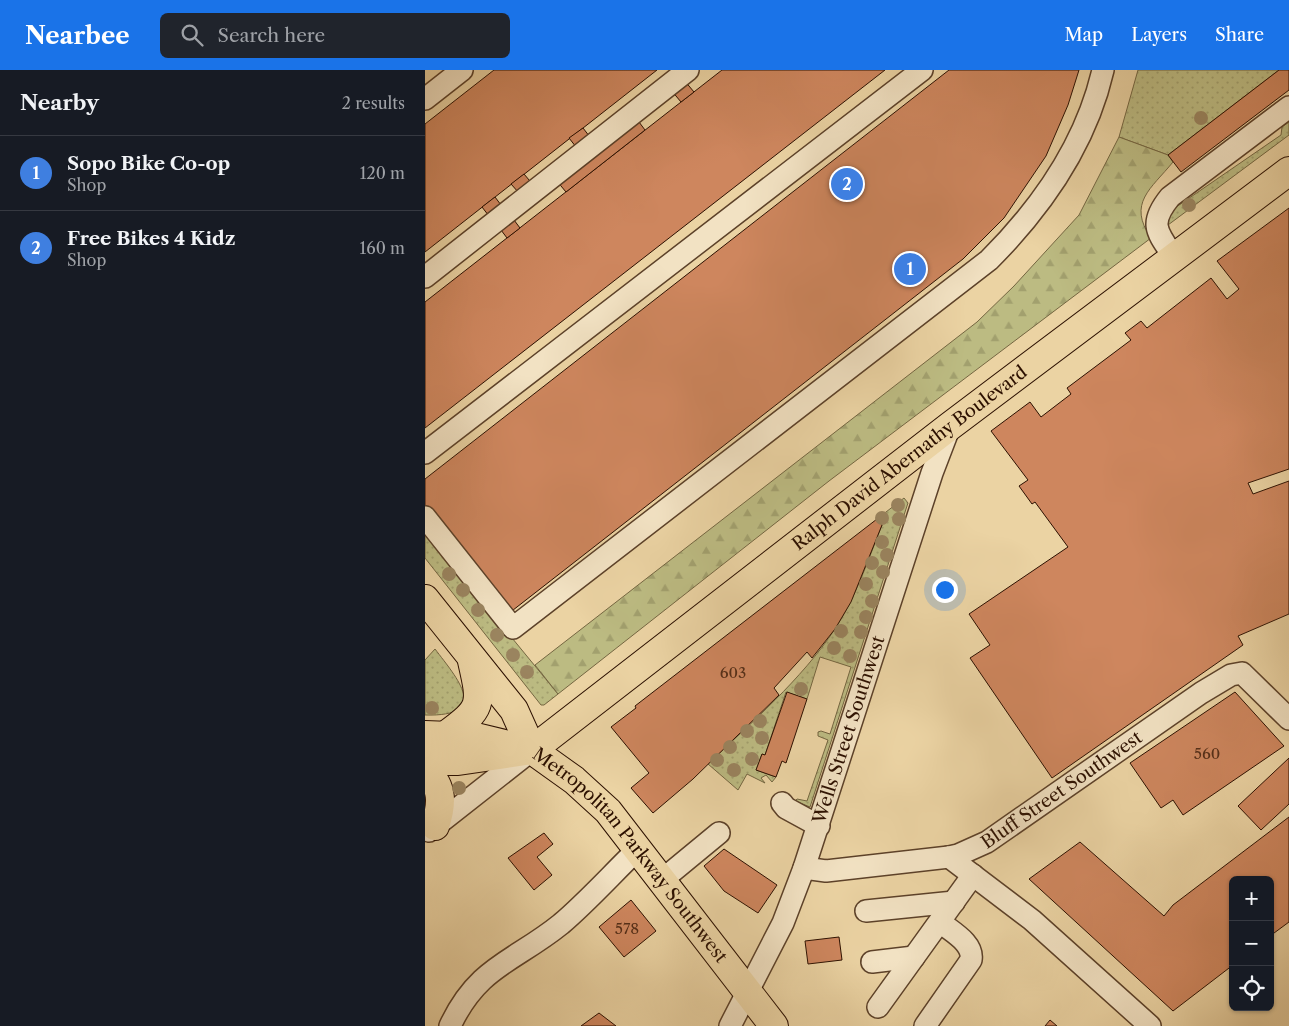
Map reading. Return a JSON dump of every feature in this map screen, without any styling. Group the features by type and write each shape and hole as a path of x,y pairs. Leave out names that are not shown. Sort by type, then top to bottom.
{"main road":[{"name":"Ralph David Abernathy Boulevard","path":"425,760 458,762 533,750 950,426 1289,171"},
{"name":"Metropolitan Parkway Southwest","path":"425,599 514,710 533,750 574,780 608,811 774,1026"},
{"path":"435,735 467,720 477,706 480,693 471,657"},
{"path":"435,735 476,737 533,750"},
{"path":"425,771 438,787 441,799 430,830"}],"street":[{"path":"425,99 462,70"},
{"path":"425,277 688,70"},
{"path":"425,453 922,70"},
{"path":"425,517 513,628 989,260 1022,226 1077,144 1095,102 1103,70"},
{"path":"1174,257 1159,234 1156,223 1158,212 1170,197 1289,107"},
{"name":"Wells Street Southwest","path":"731,1026 783,923 804,868 932,473 950,426"},
{"name":"Bluff Street Southwest","path":"804,868 826,871 949,857 987,842 1231,674 1242,673 1285,709"},
{"path":"430,830 533,750"},
{"path":"782,803 786,808 819,826"},
{"path":"661,880 719,833"},
{"path":"450,1026 465,998 491,970 560,924 638,849"},
{"path":"949,857 1031,920 1149,1026"},
{"path":"878,1007 973,875"},
{"path":"866,911 954,902"},
{"path":"925,1026 971,960 972,952 968,945 940,922"},
{"path":"873,962 914,957"}],"green space":[{"path":"1138,70 1279,70 1168,155 1119,137"},
{"path":"1289,122 1289,135 1168,225 1166,214 1281,135 1282,127"},
{"path":"1119,137 1168,155 1173,162 1150,189 1142,206 1141,215 1144,226 1151,238 829,481 558,694 535,665 977,322 1014,286 1079,215"},
{"path":"904,498 908,503 810,807 795,801 797,799 807,801 828,740 818,736 818,732 830,734 851,667 820,657 807,699 786,692 765,755 762,754 756,770 776,777 772,782 766,775 761,778 765,783 747,774 738,790 708,764 775,700 822,648 842,617 861,578 882,525 877,519"},
{"path":"425,532 558,694 544,705 541,705 425,558"},
{"path":"435,649 459,683 463,694 463,703 458,710 446,714 425,715 425,660"}],"building":[{"path":"494,70 657,70 425,252 425,124"},
{"path":"722,70 885,70 425,428 425,302"},
{"path":"949,70 1079,70 1068,105 1046,156 1004,218 963,259 508,614 425,509 425,479"},
{"path":"1279,70 1289,70 1289,90 1181,172 1168,155"},
{"path":"684,80 694,92 681,102 671,90"},
{"path":"636,118 645,130 566,192 556,180"},
{"path":"583,128 593,141 580,152 569,138"},
{"path":"524,174 535,187 519,193 511,184"},
{"path":"495,197 501,205 492,220 482,207"},
{"path":"1289,208 1289,469 1248,483 1253,494 1289,481 1289,614 1238,636 1243,645 1052,778 970,658 990,645 969,614 1068,547 1035,502 1032,504 1019,486 1028,480 991,431 1030,402 1041,417 1071,394 1067,388 1131,340 1125,333 1141,321 1147,328 1211,278 1227,299 1239,289 1217,261"},
{"path":"511,216 520,228 507,238 498,226"},
{"path":"877,519 882,525 851,602 835,629 812,658 807,652 774,688 779,695 693,779 653,813 631,788 649,773 611,727 636,708 635,706"},
{"path":"787,692 807,699 786,763 782,761 776,777 756,770 762,754 765,755"},
{"path":"1235,692 1284,746 1183,815 1173,800 1161,808 1130,763"},
{"path":"1289,758 1289,804 1261,830 1238,806"},
{"path":"1289,817 1289,922 1274,933 1274,876 1229,876 1229,968 1173,1011 1029,879 1080,842 1164,916 1173,905"},
{"path":"544,833 553,844 537,857 552,875 534,890 508,858"},
{"path":"724,849 777,885 758,913 724,891 704,866"},
{"path":"631,900 656,931 624,957 599,927"},
{"path":"839,937 842,960 808,964 805,941"},
{"path":"599,1013 616,1026 581,1026"},
{"path":"1050,1020 1057,1026 1045,1026"}],"place":[{"name":"Free Bikes 4 Kidz","path":"847,184"},
{"name":"Sopo Bike Co-op","path":"910,269"}]}
